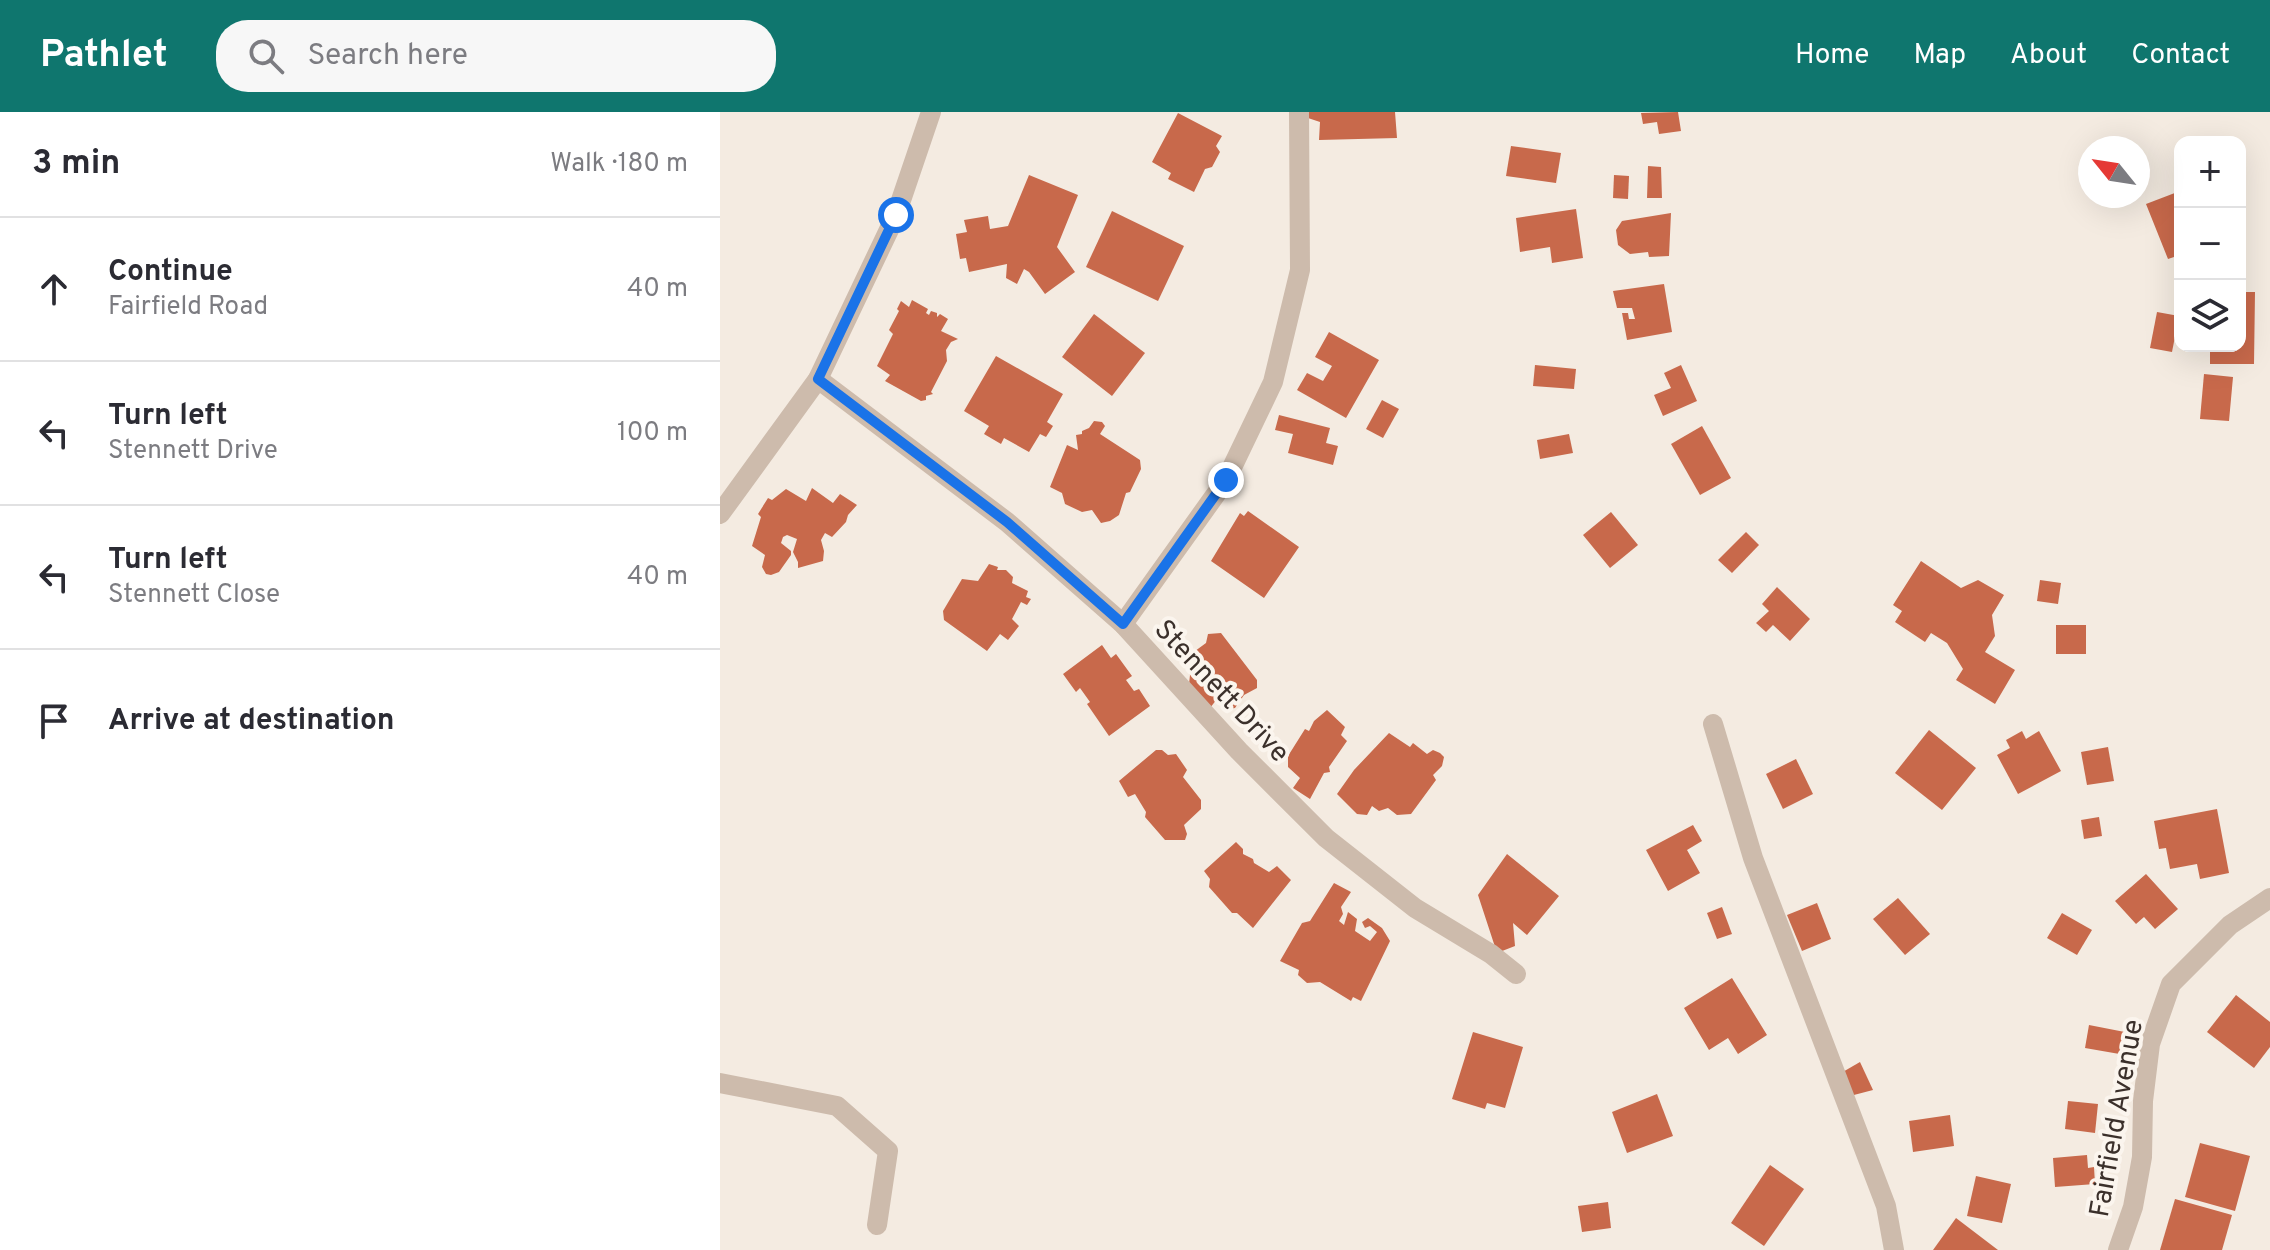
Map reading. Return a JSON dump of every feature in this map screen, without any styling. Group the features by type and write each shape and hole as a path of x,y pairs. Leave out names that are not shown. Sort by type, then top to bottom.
{"street":[{"path":"1123,624 1226,480 1273,382 1300,270 1299,112"},
{"path":"720,514 818,379 896,215 927,116"},
{"name":"Stennett Drive","path":"818,379 1007,522 1123,624 1239,751 1326,838 1415,908 1491,954 1516,974"},
{"path":"1713,724 1753,858 1886,1206 1894,1250"},
{"name":"Fairfield Avenue","path":"2118,1250 2133,1207 2142,1157 2143,1101 2150,1044 2171,984 2230,925 2270,898"},
{"path":"720,1083 837,1106 888,1151 877,1225"}],"building":[{"path":"1306,112 1395,112 1397,138 1319,140 1320,122 1308,118"},
{"path":"1678,112 1681,131 1659,134 1657,122 1643,124 1641,113"},
{"path":"1178,113 1222,136 1216,146 1220,152 1212,167 1205,169 1194,192 1168,179 1171,173 1152,162"},
{"path":"1511,146 1561,153 1556,183 1506,176"},
{"path":"1648,166 1661,167 1662,198 1647,198"},
{"path":"1029,175 1078,195 1057,247 1075,272 1045,294 1024,269 1017,284 1006,278 1007,264 969,272 966,258 960,259 956,234 967,232 964,220 988,216 990,229 1008,226"},
{"path":"1614,175 1629,176 1628,199 1613,198"},
{"path":"2174,193 2174,257 2168,259 2148,208 2150,202"},
{"path":"1576,209 1583,258 1552,263 1550,247 1520,252 1516,218"},
{"path":"1112,211 1184,246 1158,301 1086,267"},
{"path":"1671,213 1669,256 1649,257 1648,252 1630,254 1618,245 1616,230 1622,221"},
{"path":"1664,284 1672,332 1627,340 1622,313 1628,313 1629,319 1635,319 1632,308 1617,308 1613,291"},
{"path":"2246,292 2255,292 2254,364 2210,364 2210,352 2246,352"},
{"path":"912,300 928,309 926,313 929,315 931,311 937,313 937,317 940,314 948,319 941,331 958,339 951,342 946,350 947,361 931,392 933,394 921,401 885,381 890,375 877,366 893,334 889,330 901,301 909,307"},
{"path":"2157,312 2174,315 2172,352 2150,348"},
{"path":"1094,314 1145,353 1112,396 1062,357"},
{"path":"1329,332 1379,360 1346,418 1297,390 1307,373 1323,381 1332,366 1315,357"},
{"path":"996,356 1063,394 1047,422 1053,426 1046,437 1040,434 1029,452 1004,438 1001,444 984,434 989,426 964,411"},
{"path":"1535,365 1576,369 1574,389 1533,386"},
{"path":"1681,365 1697,401 1663,416 1654,395 1671,388 1664,373"},
{"path":"2204,374 2233,377 2229,421 2200,419"},
{"path":"1382,400 1399,409 1383,438 1366,429"},
{"path":"1279,415 1330,428 1326,443 1338,446 1333,465 1288,453 1293,434 1275,430"},
{"path":"1094,421 1102,422 1105,426 1100,434 1140,460 1141,469 1130,492 1126,493 1119,515 1101,523 1092,510 1082,512 1065,504 1062,493 1050,487 1067,445 1078,450 1076,435 1082,434"},
{"path":"1702,426 1731,478 1700,495 1671,444"},
{"path":"1569,434 1573,453 1540,459 1537,440"},
{"path":"812,488 833,503 840,494 857,505 832,537 825,533 821,540 823,561 798,568 793,552 797,539 787,535 781,543 791,551 791,555 779,572 766,574 762,567 765,555 752,546 761,517 758,514 768,498 772,500 786,489 806,501"},
{"path":"1248,511 1299,547 1264,598 1211,561 1240,513 1244,516"},
{"path":"1611,512 1638,545 1610,568 1583,535"},
{"path":"1746,532 1759,545 1732,573 1718,560"},
{"path":"1921,561 1961,588 1978,580 2004,595 1992,615 1995,636 1985,652 2015,670 1995,704 1956,680 1963,669 1947,643 1931,633 1925,642 1895,622 1902,611 1893,605"},
{"path":"989,564 998,567 997,570 1006,570 1013,577 1012,583 1028,591 1026,597 1031,599 1027,605 1021,602 1012,619 1019,626 1008,640 1000,634 987,651 944,620 943,611 962,579 978,581"},
{"path":"2040,580 2061,583 2058,604 2037,601"},
{"path":"1777,587 1810,619 1790,641 1773,625 1766,632 1756,623 1769,611 1762,604"},
{"path":"2056,625 2086,625 2086,654 2056,654"},
{"path":"1221,633 1257,680 1257,688 1244,695 1235,708 1223,710 1217,699 1210,708 1189,684 1187,667 1193,659 1191,654 1206,643 1208,634"},
{"path":"1102,645 1111,658 1116,654 1132,676 1126,680 1134,691 1139,689 1150,706 1109,736 1080,688 1076,692 1063,674"},
{"path":"1327,710 1345,727 1341,735 1347,741 1310,799 1293,788 1300,778 1288,767 1288,756 1305,729 1309,731 1314,721"},
{"path":"1929,730 1976,768 1942,810 1895,773"},
{"path":"2022,731 2026,739 2039,731 2061,771 2018,794 1997,755 2010,748 2006,740"},
{"path":"1389,733 1410,747 1413,743 1427,754 1433,750 1440,753 1444,757 1442,766 1433,775 1436,780 1411,814 1397,815 1388,808 1379,811 1372,806 1367,815 1357,814 1337,794 1354,770"},
{"path":"2108,747 2114,781 2087,785 2081,752"},
{"path":"1156,750 1168,755 1176,754 1187,770 1183,777 1201,800 1201,809 1184,825 1185,840 1165,840 1145,817 1146,812 1135,794 1128,797 1119,781"},
{"path":"1796,759 1813,794 1783,809 1766,774"},
{"path":"2217,809 2229,873 2200,879 2197,864 2170,869 2166,848 2159,849 2154,821"},
{"path":"2099,817 2102,836 2084,839 2081,820"},
{"path":"1693,825 1702,841 1687,850 1700,873 1668,891 1646,850"},
{"path":"1236,842 1243,849 1243,854 1253,859 1254,863 1269,872 1277,866 1291,880 1253,928 1237,913 1232,913 1209,887 1210,879 1204,871"},
{"path":"1507,854 1559,896 1527,935 1513,923 1515,946 1497,953 1478,895"},
{"path":"2146,874 2178,909 2155,929 2144,917 2136,924 2115,901"},
{"path":"1334,883 1351,892 1341,907 1343,914 1339,921 1344,925 1348,912 1357,919 1355,931 1370,941 1377,932 1370,926 1365,928 1362,922 1368,918 1382,928 1390,941 1361,1001 1353,997 1351,1001 1320,982 1307,983 1298,975 1299,970 1280,961 1302,923 1310,921"},
{"path":"1898,898 1930,934 1905,955 1873,919"},
{"path":"1817,903 1831,939 1802,951 1787,915"},
{"path":"1722,907 1732,934 1717,939 1707,913"},
{"path":"2062,913 2092,930 2077,955 2047,938"},
{"path":"1732,978 1767,1035 1738,1054 1728,1038 1709,1050 1684,1008"},
{"path":"2236,995 2270,1022 2270,1047 2254,1068 2207,1032"},
{"path":"2089,1025 2135,1034 2131,1056 2085,1048"},
{"path":"1473,1032 1523,1047 1505,1108 1487,1103 1485,1109 1452,1099"},
{"path":"1860,1062 1873,1090 1850,1096 1841,1073"},
{"path":"1657,1094 1673,1136 1627,1153 1612,1112"},
{"path":"2068,1101 2098,1104 2095,1133 2065,1129"},
{"path":"1950,1115 1954,1146 1913,1152 1909,1121"},
{"path":"2200,1143 2250,1156 2235,1211 2185,1197"},
{"path":"2087,1155 2088,1168 2094,1167 2095,1184 2055,1187 2053,1158"},
{"path":"1770,1165 1804,1189 1764,1246 1731,1223"},
{"path":"1976,1176 2011,1184 2002,1223 1967,1216"},
{"path":"2175,1199 2232,1215 2222,1250 2160,1250"},
{"path":"1608,1202 1611,1228 1582,1232 1578,1206"},
{"path":"1956,1218 1998,1250 1933,1250"}],"route":[{"path":"896,215 818,379 1007,522 1123,624 1226,480"}]}
